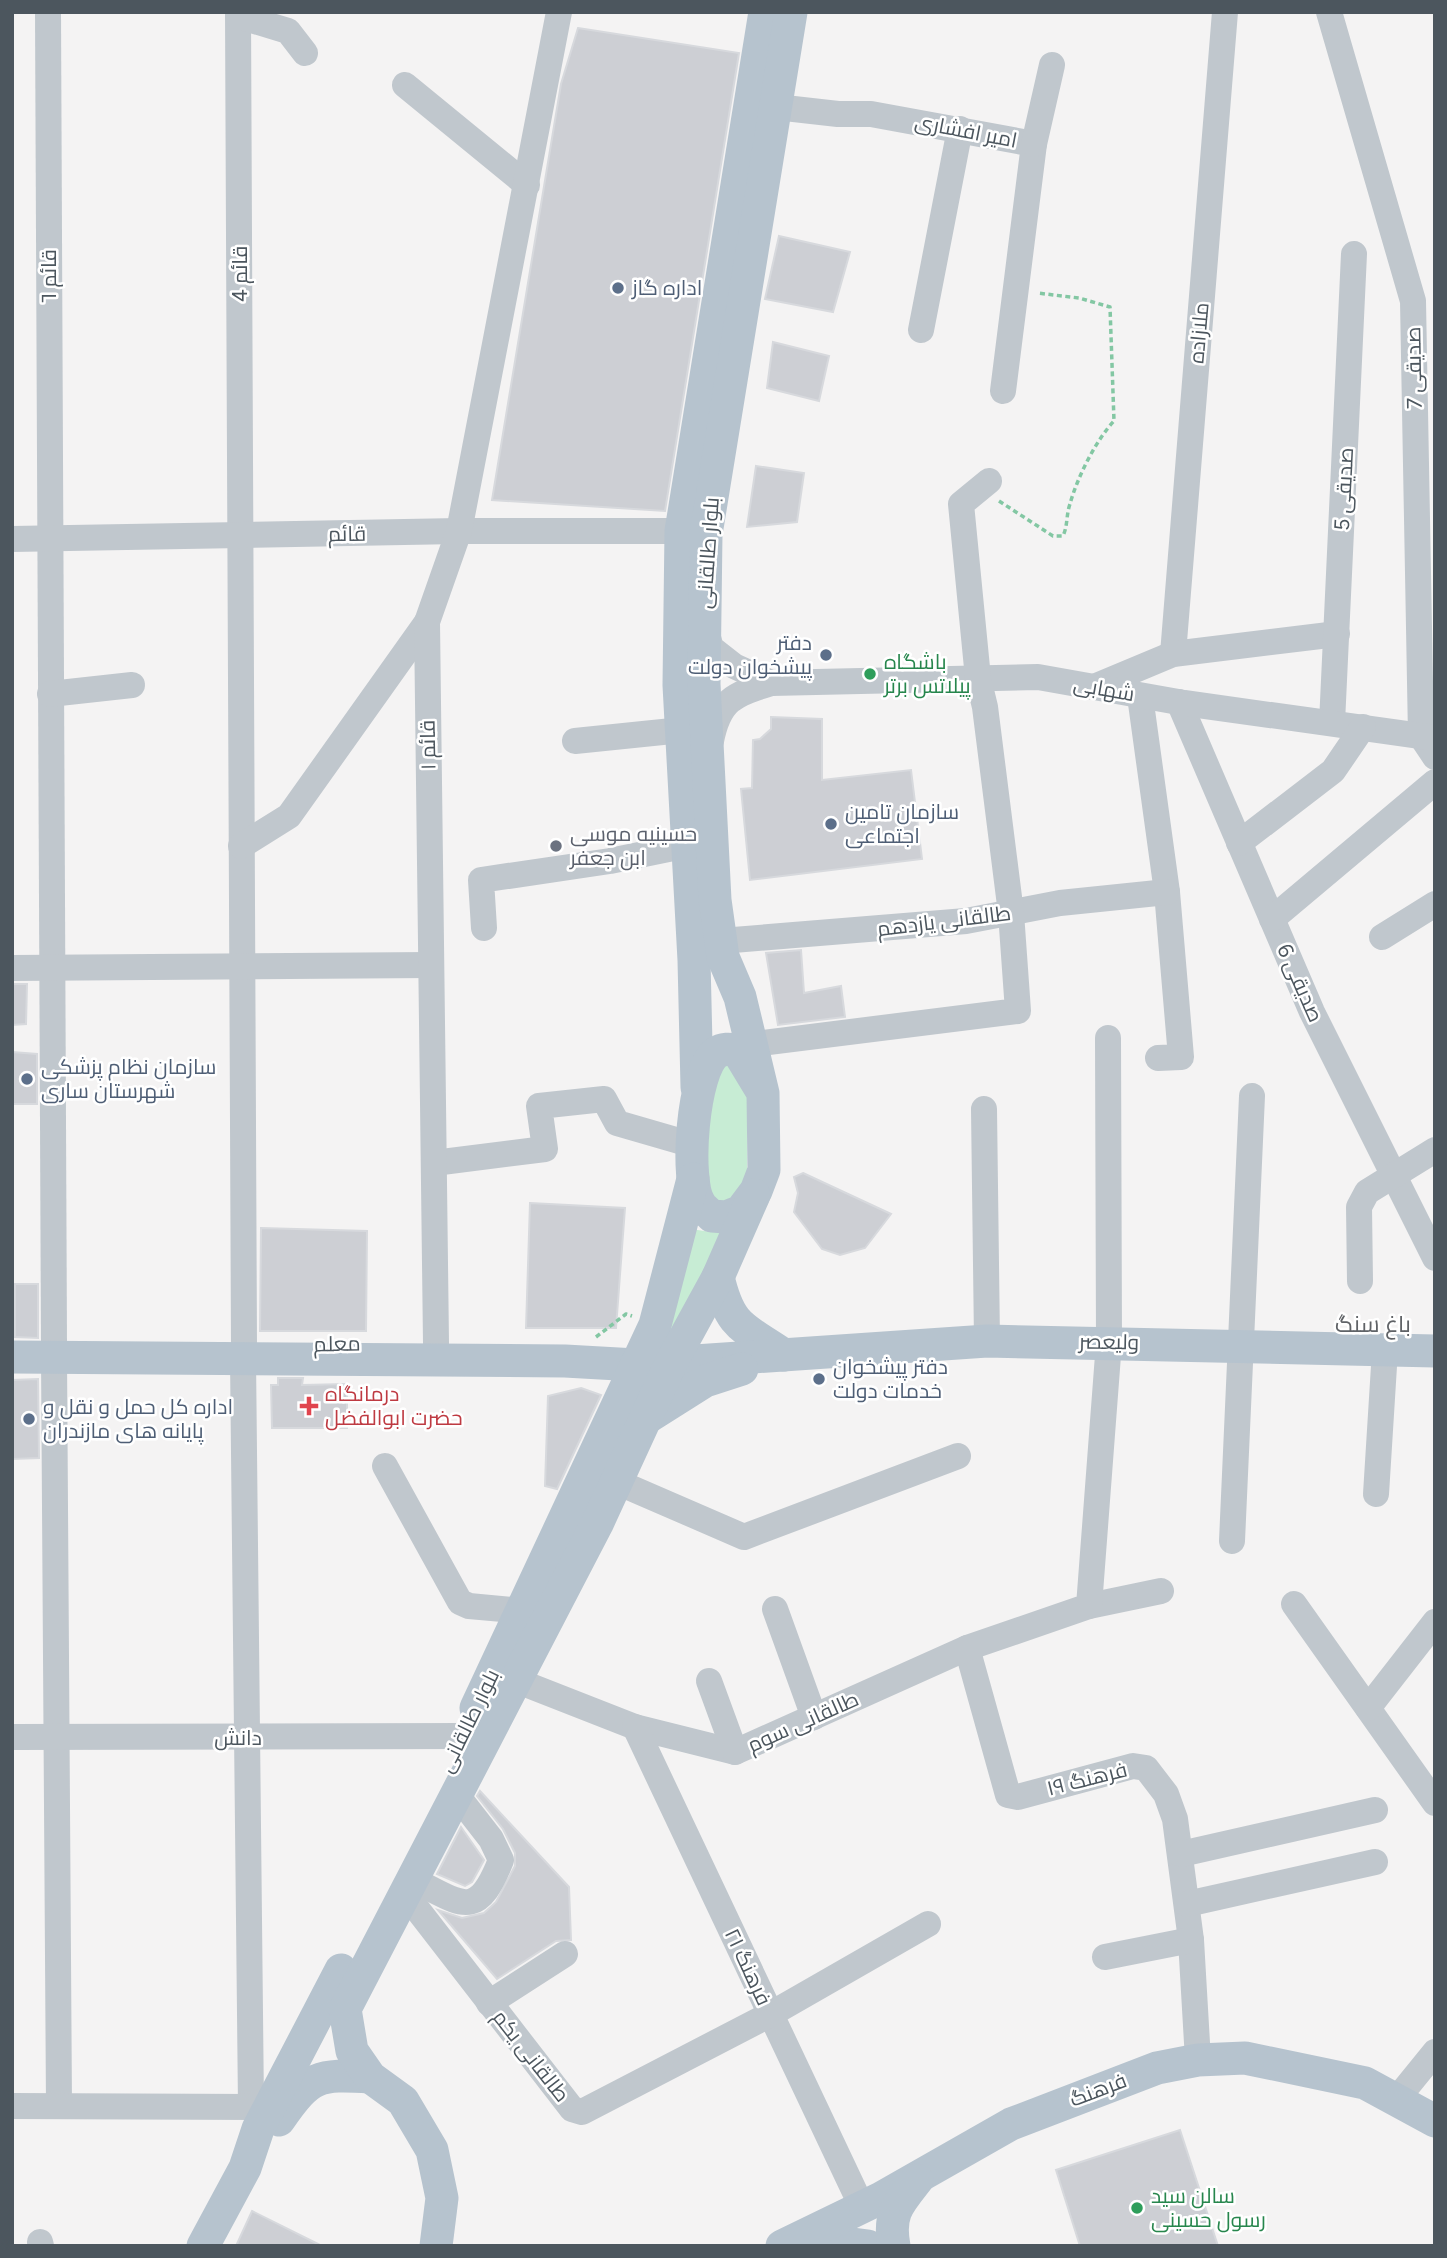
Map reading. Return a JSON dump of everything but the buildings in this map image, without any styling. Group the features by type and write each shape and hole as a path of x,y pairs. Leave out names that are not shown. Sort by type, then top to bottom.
{"main road":[{"name":"بلوار طالقانی","path":"697,1092 678,620 681,531 765,12"},
{"name":"بلوار طالقانی","path":"203,2246 246,2168 260,2107 463,1736 523,1611 633,1414 671,1363 718,1277 764,1170 764,1093 754,1044 720,942 703,621 706,534 791,12"},
{"path":"695,1000 708,1018 723,1019 733,1009 731,976"},
{"path":"756,1191 741,1211 726,1217 712,1216 699,1204 692,1179 697,1092 706,1066 716,1053 727,1049 737,1050 764,1093"},
{"name":"بلوار طالقانی","path":"370,2077 352,2051 345,2009 617,1482 633,1414 636,1365 655,1325 692,1179"},
{"path":"718,1277 724,1304 732,1320 784,1355"},
{"name":"معلم","path":"243,1352 436,1343 622,1346 635,1342 655,1325"},
{"name":"ولیعصر","path":"671,1363 987,1341 1435,1351"},
{"name":"معلم","path":"12,1344 54,1350 243,1352 636,1365 671,1363"},
{"name":"معلم","path":"12,1357 54,1350"},
{"path":"565,1361 594,1372 633,1414 705,1381 784,1355"},
{"name":"فرهنگ","path":"784,2244 862,2207 1012,2124 1157,2068 1198,2060 1245,2058 1365,2083 1435,2121"},
{"path":"246,2168 293,2099 306,2087 328,2074 370,2077 402,2101 432,2150 442,2198 436,2246"},
{"path":"894,2246 891,2224 898,2204 921,2175"},
{"path":"784,2244 830,2241 868,2246"}],"street":[{"name":"قائم ٦","path":"48,12 50,969 59,2106"},
{"name":"قائم ١","path":"436,1343 427,622 459,531 559,12"},
{"name":"ملازاده","path":"1174,654 1225,12"},
{"name":"صدیقی 7","path":"1329,12 1424,347 1430,743"},
{"path":"238,14 288,31 305,53"},
{"name":"قائم 4","path":"238,14 246,1738 248,1901 260,2107"},
{"path":"1034,144 1052,65"},
{"path":"405,85 527,185"},
{"name":"امیر افشاری","path":"776,107 838,114 871,114 1034,144 1003,391"},
{"path":"921,330 960,129"},
{"name":"صدیقی 5","path":"1332,723 1354,254"},
{"path":"754,1044 1018,1011 1011,913 985,707 978,678 961,504 989,481"},
{"name":"قائم","path":"12,539 459,531 681,531"},
{"path":"703,621 711,648 734,666 771,683"},
{"path":"241,846 289,816 427,622"},
{"path":"1094,687 1174,654 1337,634"},
{"name":"شهابی","path":"771,683 1038,677 1179,702 1363,727 1430,743"},
{"path":"709,757 715,719 727,701 771,683"},
{"path":"50,694 132,685"},
{"path":"1140,695 1167,892 1181,1057 1158,1058"},
{"name":"صدیقی 6","path":"1179,702 1312,1012 1394,1175 1427,1220 1435,1258"},
{"path":"1240,843 1332,771 1363,727"},
{"path":"575,741 682,730"},
{"path":"1272,919 1435,782"},
{"path":"484,928 481,880 610,861 688,845"},
{"name":"طالقانی یازدهم","path":"720,942 887,929 1011,913 1060,903 1167,892"},
{"path":"1382,937 1435,904"},
{"path":"12,968 431,965"},
{"path":"1090,1606 1109,1342 1108,1038"},
{"path":"1233,1541 1239,1346 1252,1096"},
{"path":"434,1163 545,1149 539,1106 604,1099 617,1123 693,1145"},
{"path":"984,1109 987,1341"},
{"path":"1360,1281 1359,1208 1367,1192 1435,1150"},
{"path":"1376,1494 1385,1350"},
{"path":"617,1482 744,1537 958,1456"},
{"path":"385,1466 460,1602 469,1606 523,1611"},
{"name":"طالقانی سوم","path":"515,1680 635,1727 735,1752 967,1648 1090,1606 1161,1591"},
{"path":"1294,1604 1367,1708 1427,1778 1435,1803"},
{"path":"775,1609 814,1717"},
{"path":"1367,1708 1435,1622"},
{"name":"فرهنگ ۱۹","path":"967,1648 1008,1796 1018,1797 1133,1766 1146,1768 1166,1794 1175,1819 1181,1854 1191,1940 1198,2060"},
{"path":"709,1681 735,1752"},
{"name":"فرهنگ ۲۱","path":"635,1727 862,2207"},
{"name":"دانش","path":"12,1737 463,1736"},
{"path":"408,1886 458,1904 476,1901 492,1883 501,1860 491,1839 456,1794"},
{"path":"1181,1854 1375,1810"},
{"path":"1187,1905 1375,1862"},
{"name":"طالقانی یکم","path":"408,1886 489,2003 572,2109 582,2112 771,2014 928,1924"},
{"path":"1105,1957 1191,1940"},
{"path":"489,2003 565,1954"},
{"path":"1396,2100 1435,2052"},
{"path":"12,2106 260,2107"}],"path":[{"path":"989,481 992,494 1002,504 1053,536 1063,536 1068,525 1069,504 1097,439 1114,421 1110,307 1079,298 1014,290"}],"green space":[{"path":"735,1059 748,1076 747,1191 715,1209 700,1179 718,1063"},
{"path":"691,1229 711,1232 730,1230 663,1345"}],"place":[{"name":"اداره گاز","path":"618,288"},
{"name":"دفتر پیشخوان دولت","path":"826,655"},
{"name":"باشگاه پیلاتس برتر","path":"870,674"},
{"name":"سازمان تامین اجتماعی","path":"831,824"},
{"name":"حسینیه موسی ابن جعفر","path":"556,846"},
{"name":"سازمان نظام پزشکی شهرستان ساری","path":"27,1079"},
{"name":"دفتر پیشخوان خدمات دولت","path":"819,1379"},
{"name":"درمانگاه حضرت ابوالفضل","path":"309,1406"},
{"name":"اداره کل حمل و نقل و پایانه های مازندران","path":"29,1419"},
{"name":"سالن سید رسول حسینی","path":"1137,2208"}],"district":[{"name":"باغ سنگ","path":"1373,1324"}]}
